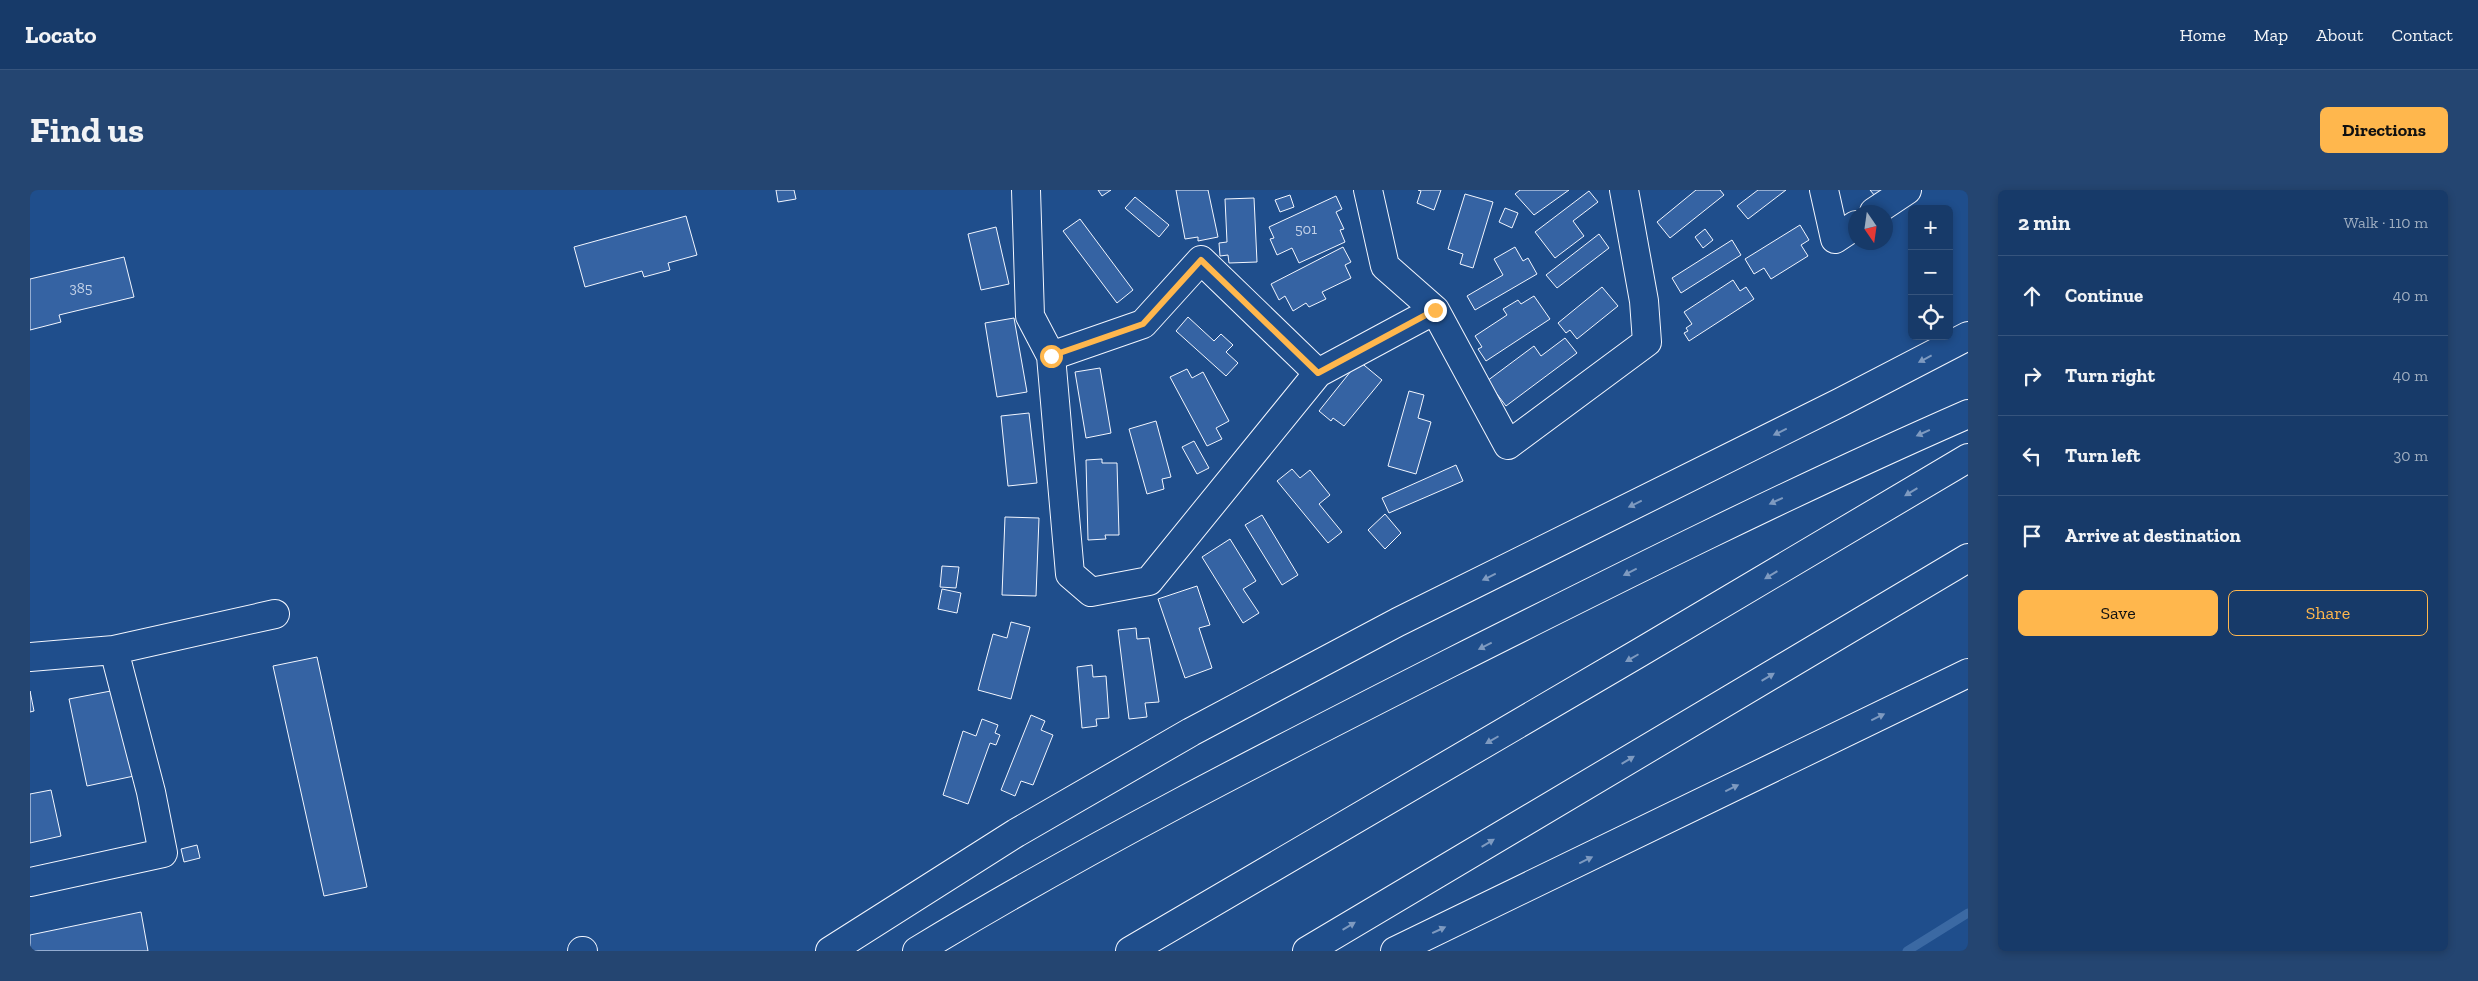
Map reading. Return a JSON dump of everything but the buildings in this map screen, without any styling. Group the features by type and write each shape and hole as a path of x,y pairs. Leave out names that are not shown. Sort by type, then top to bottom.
{"main road":[{"path":"1026,190 1030,316 1051,356 1070,574 1091,592 1149,582 1318,373 1435,310"},
{"path":"1368,190 1385,266 1435,310 1508,445 1647,342 1644,301 1624,190"},
{"path":"1824,190 1834,239 1848,230"},
{"path":"1884,205 1907,190"},
{"path":"1051,356 1143,324 1201,260 1318,373"},
{"path":"830,951 1016,833 1191,732 1398,622 1850,398 1968,336"},
{"path":"917,951 1084,853 1197,792 1691,541 1876,454 1968,414"},
{"path":"1130,951 1640,653 1968,458"},
{"path":"1307,951 1968,558"},
{"path":"30,657 114,650 275,614"},
{"path":"30,882 163,853 151,792 114,650"},
{"path":"1395,951 1968,673"}],"waterway":[{"path":"1907,951 1968,913"}],"route":[{"path":"1051,356 1143,324 1201,260 1318,373 1435,310"}]}
